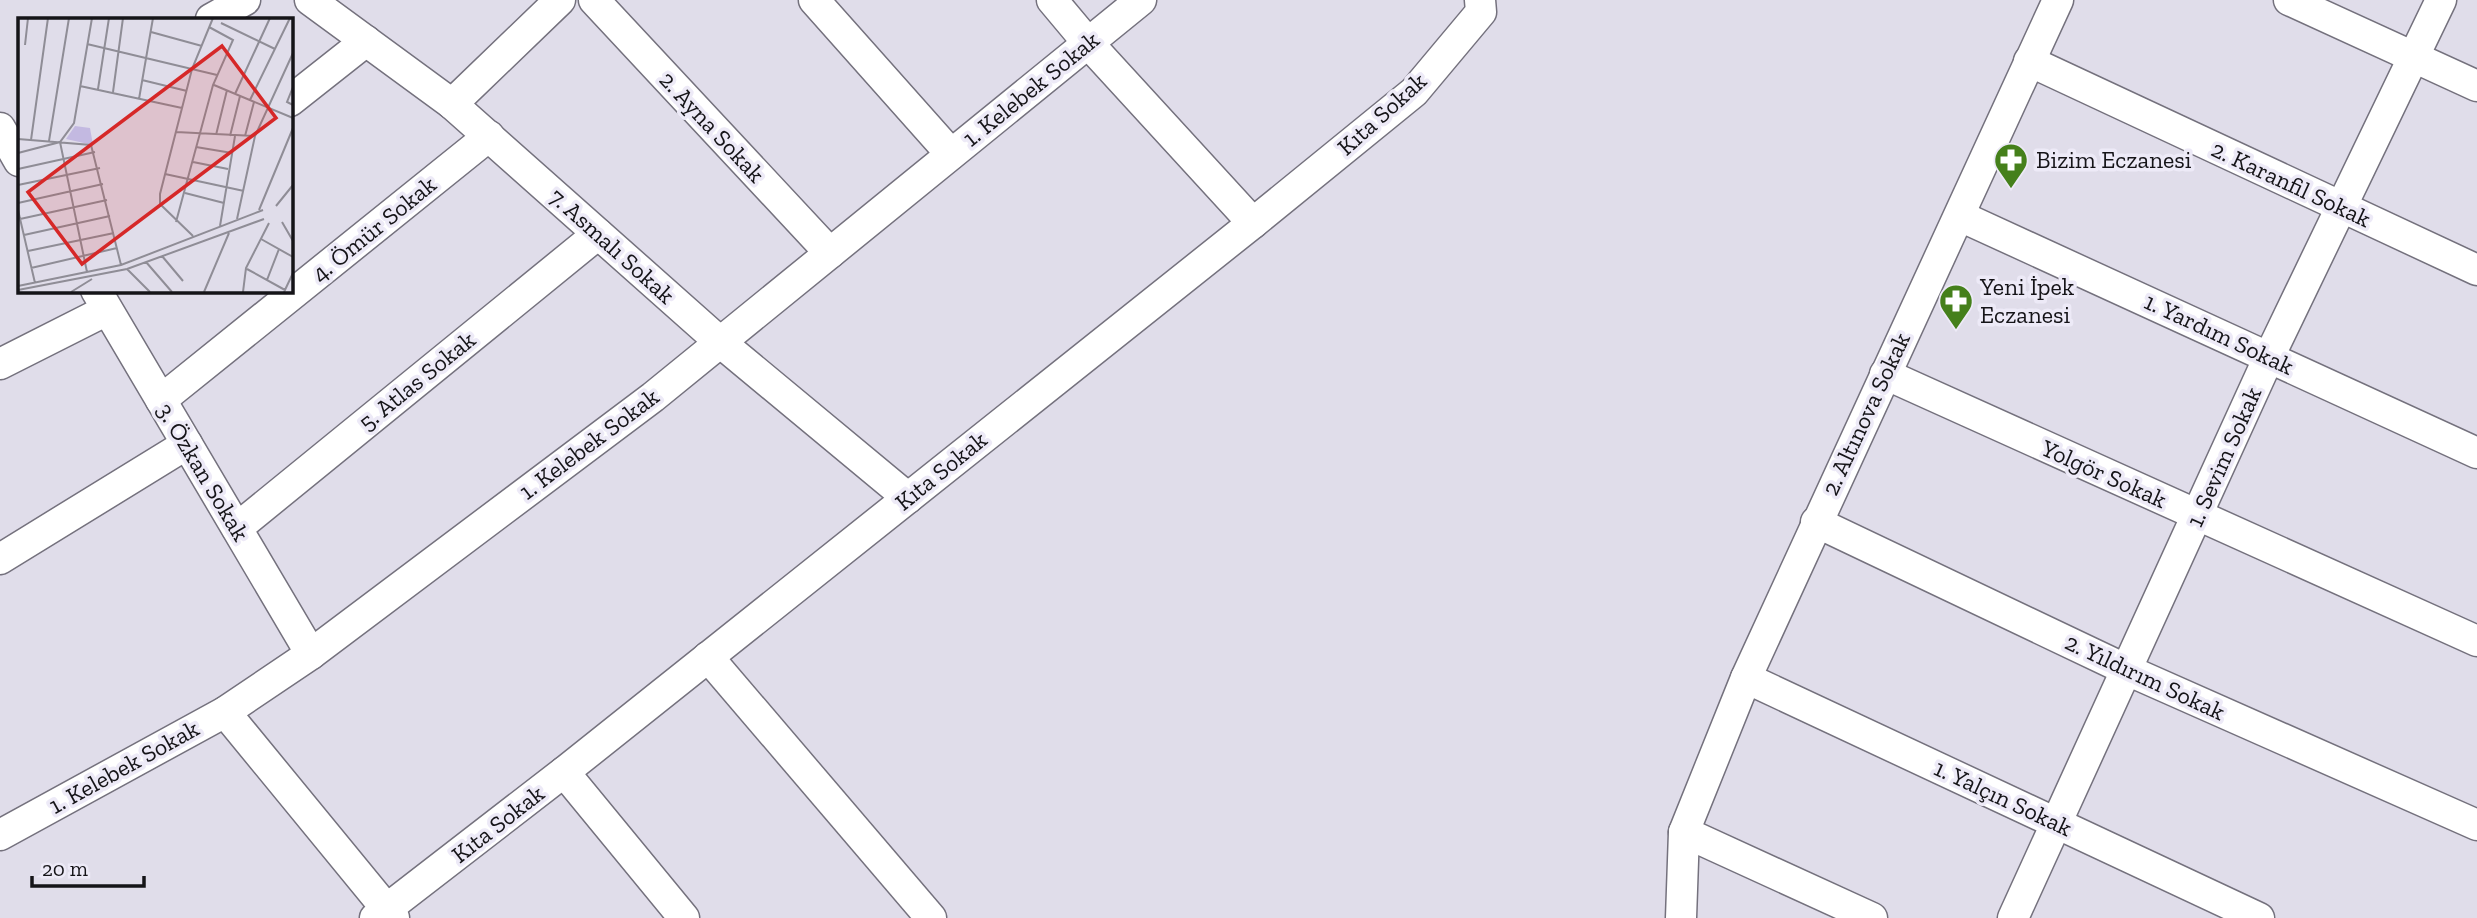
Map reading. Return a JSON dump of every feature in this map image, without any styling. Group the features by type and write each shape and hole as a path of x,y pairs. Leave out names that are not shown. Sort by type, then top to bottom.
{"street":[{"path":"213,18 245,0"},
{"name":"7. Asmalı Sokak","path":"310,0 452,104 720,342 908,498"},
{"path":"452,104 560,0"},
{"name":"2. Ayna Sokak","path":"594,0 830,253"},
{"path":"814,0 951,154"},
{"path":"1052,0 1088,43 1254,223"},
{"name":"1. Kelebek Sokak","path":"0,835 225,712 312,654 653,397 1141,0"},
{"name":"Kıta Sokak","path":"386,916 1254,223 1414,92 1480,12 1480,0"},
{"name":"2. Altınova Sokak","path":"1681,918 1684,832 1746,678 2058,0"},
{"path":"2289,0 2477,86"},
{"name":"1. Sevim Sokak","path":"2014,918 2269,357 2441,0"},
{"path":"292,99 366,41"},
{"name":"2. Karanfil Sokak","path":"2029,61 2477,270"},
{"path":"6,131 18,159"},
{"name":"4. Ömür Sokak","path":"160,400 489,136"},
{"name":"1. Yardım Sokak","path":"1960,216 2477,453"},
{"name":"5. Atlas Sokak","path":"237,528 598,234"},
{"path":"0,364 101,300"},
{"name":"3. Özkan Sokak","path":"101,300 312,654"},
{"name":"Yolgör Sokak","path":"1885,374 2477,641"},
{"path":"0,559 187,444"},
{"name":"2. Yıldırım Sokak","path":"1816,522 2127,670 2477,825"},
{"path":"708,657 931,918"},
{"name":"1. Yalçın Sokak","path":"1746,678 2259,918"},
{"path":"225,712 386,916"},
{"path":"564,772 684,918"},
{"path":"1684,832 1872,918"}],"place":[{"name":"Bizim Eczanesi","path":"2011,190"},
{"name":"Yeni İpek Eczanesi","path":"1956,331"}]}
